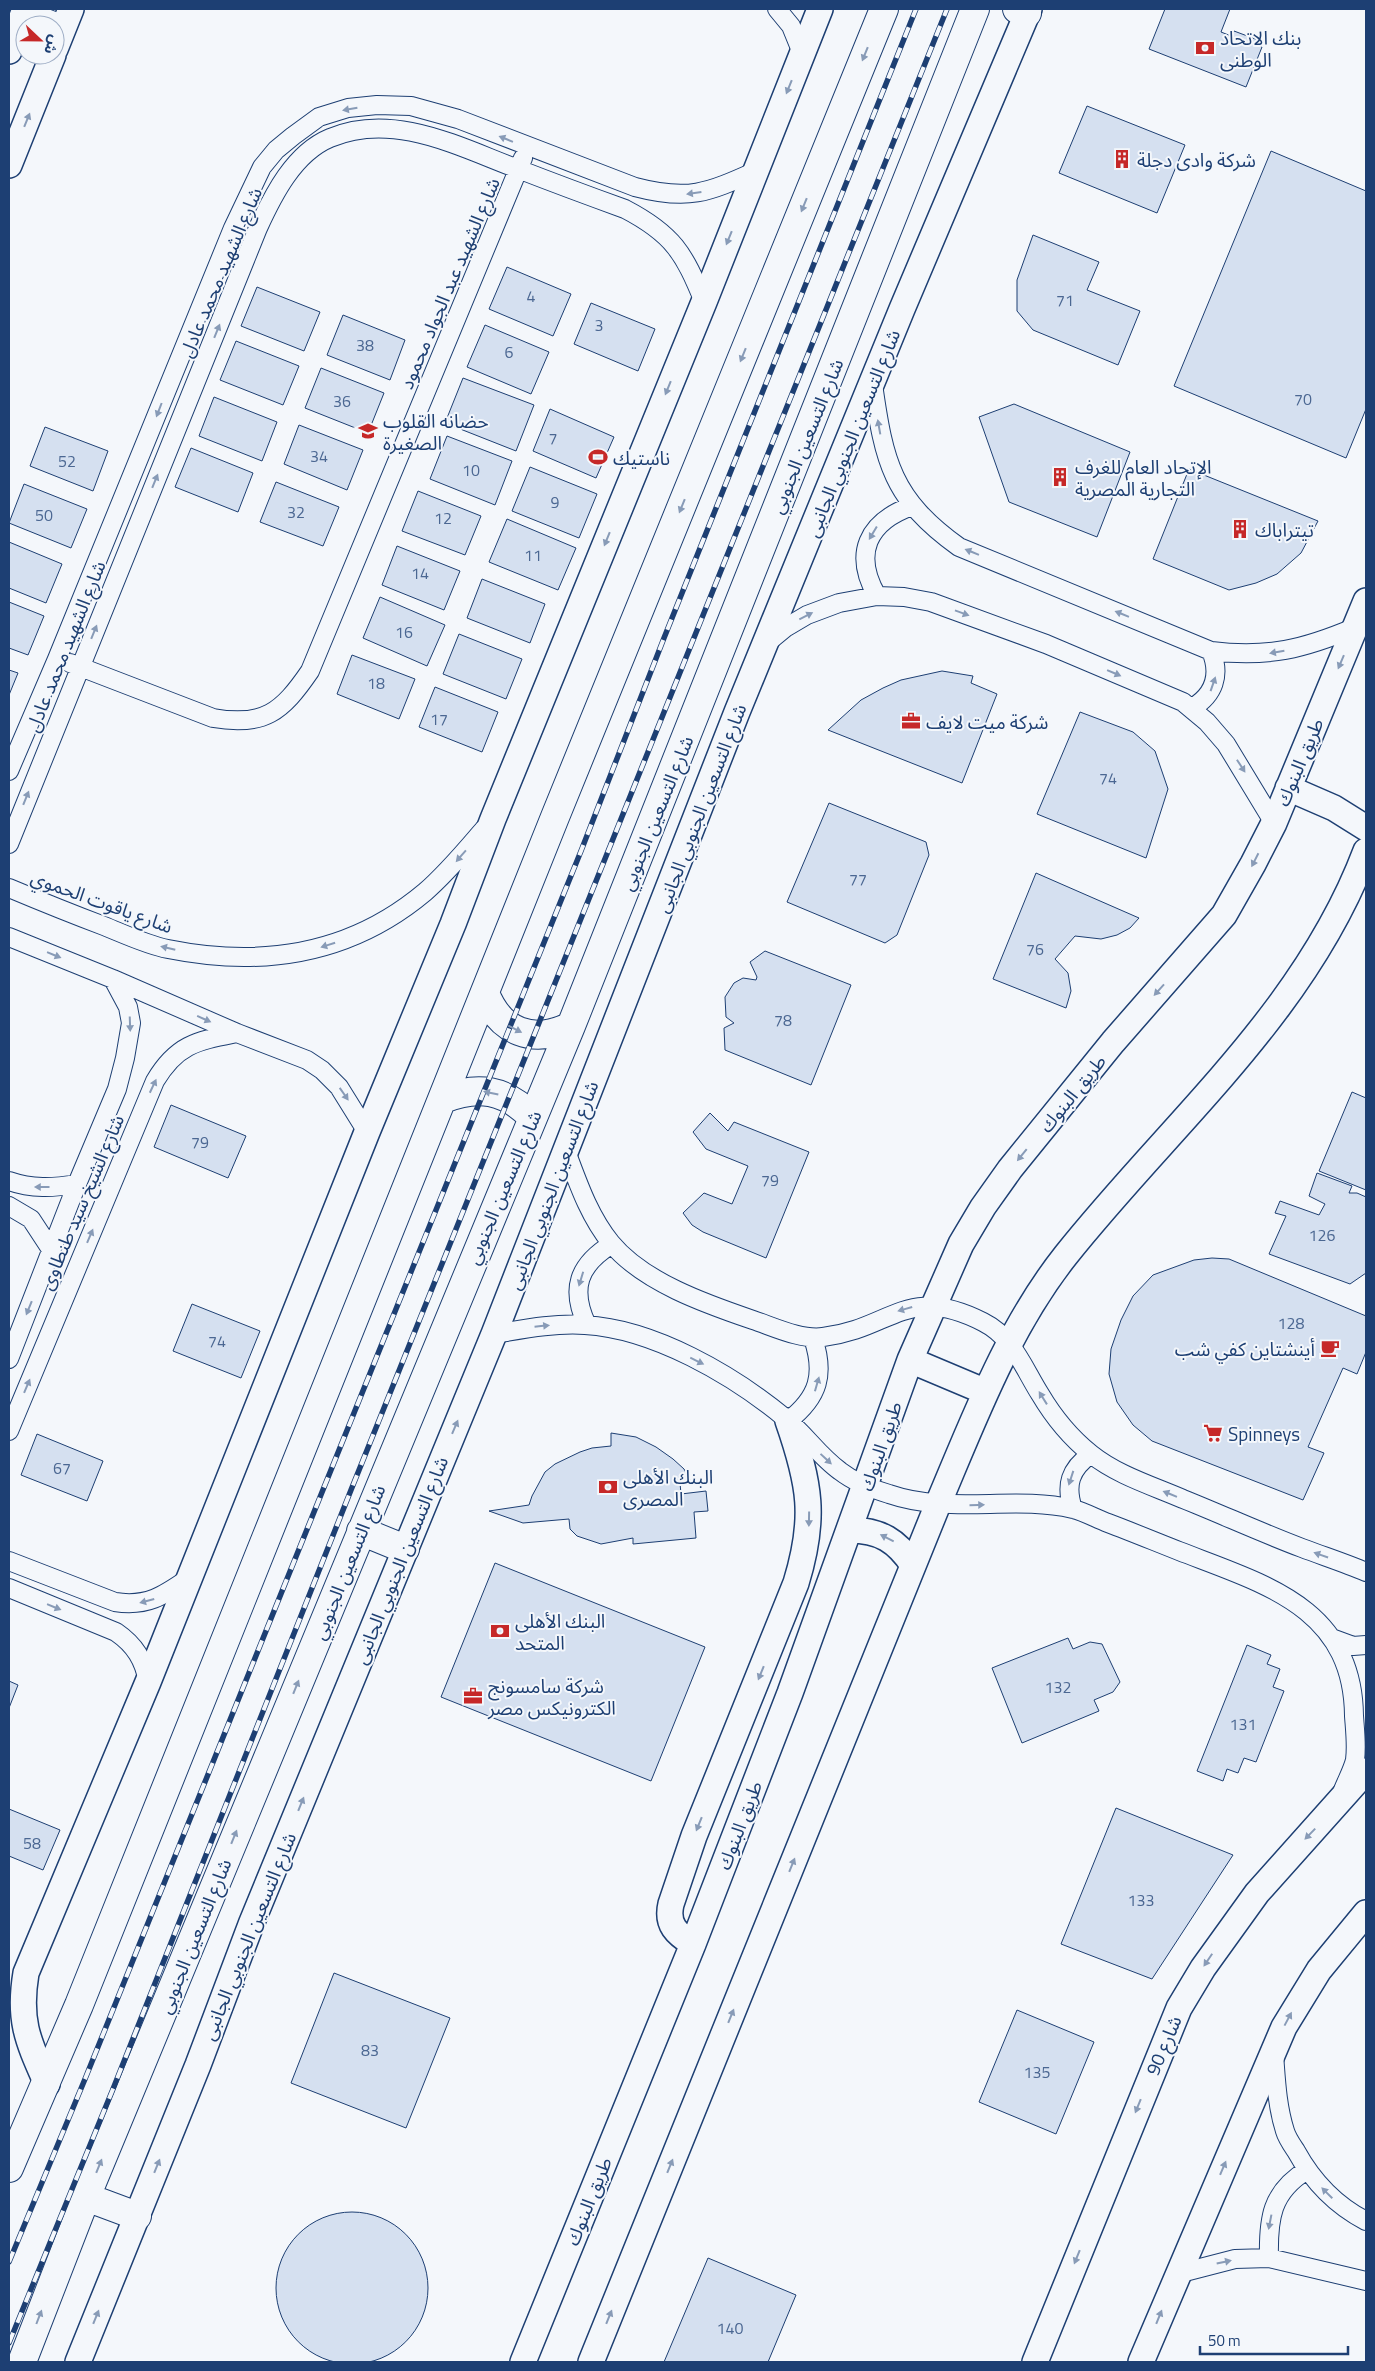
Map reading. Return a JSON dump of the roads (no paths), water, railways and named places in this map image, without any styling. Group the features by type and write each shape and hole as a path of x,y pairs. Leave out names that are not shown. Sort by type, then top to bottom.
{"highway":[{"path":"9,2168 47,2084 485,992 884,9"},
{"name":"شارع التسعين الجنوبي","path":"22,2362 86,2197 571,1026 975,9"},
{"path":"485,992 496,1014 514,1029 537,1036 549,1035 571,1026"},
{"path":"443,1099 470,1091 484,1091 511,1099 532,1117"},
{"path":"361,1531 405,1549"},
{"path":"86,2197 137,2216"}],"street":[{"path":"9,51 24,9 68,17"},
{"path":"777,9 791,26 802,53"},
{"path":"47,2084 29,2044 23,2021 22,1997 26,1973 148,1682 367,1132 704,302 820,9"},
{"name":"شارع التسعين الجنوبي الجانبى","path":"78,2362 252,1922 494,1334 766,644 1024,10"},
{"path":"9,165 49,65"},
{"name":"شارع الشهيد محمد عادل","path":"9,771 57,659 233,228 262,167 276,150 319,117 348,108 377,105 411,106 458,119 635,187 663,194 680,195 708,191 756,171"},
{"name":"شارع الشهيد محمد عادل","path":"9,844 268,207 276,192 304,155 329,138 370,128 401,130 440,139 625,209 650,222 681,252 704,302"},
{"name":"شارع الشهيد عبد الجواد محمود","path":"57,659 213,718 238,722 258,718 281,707 296,692 310,672 528,147"},
{"path":"170,380 193,388"},
{"path":"873,384 882,445 894,477 912,506 932,528 959,547 1211,651 1238,654 1267,654 1300,648 1356,627"},
{"path":"877,596 867,579 865,560 868,541 878,525 894,513 912,506"},
{"path":"766,644 785,628 807,615 839,603 877,596 904,597 931,602 1046,644 1183,702 1192,708 1226,744 1274,823"},
{"name":"طريق البنوك","path":"523,2362 693,1944 824,1602 910,1360 961,1244 996,1187 1113,1042 1224,915 1274,823 1366,601"},
{"path":"1192,708 1207,697 1216,679 1216,664 1211,651"},
{"path":"1288,788 1334,808 1366,828"},
{"name":"شارع ياقوت الحموي","path":"9,888 167,949 228,957 264,957 300,953 353,936 378,924 406,906 448,870 493,819"},
{"path":"591,2362 938,1504 986,1392 1010,1343 1034,1302 1065,1256 1123,1187 1207,1095 1288,996 1321,944 1346,897 1366,851"},
{"path":"9,937 113,979 237,1033 300,1057 322,1070 339,1087 367,1132"},
{"name":"شارع الشيخ سيد طنطاوى","path":"9,1359 116,1089 130,1039 131,1023 128,1007 113,979"},
{"name":"شارع الشيخ سيد طنطاوى","path":"9,1431 155,1081 164,1065 186,1046 198,1041 237,1033"},
{"path":"566,1151 590,1211 612,1244 633,1264 653,1278 733,1313 813,1338 844,1333 915,1306 933,1306 960,1312 986,1324 1010,1343 1049,1409 1091,1454 1114,1468 1148,1484 1302,1548 1366,1572"},
{"path":"9,1181 25,1186 39,1187 77,1184"},
{"path":"9,1206 31,1219 52,1251"},
{"path":"587,1325 579,1308 578,1288 584,1269 595,1254 612,1244"},
{"path":"494,1334 552,1325 587,1325 629,1333 693,1359 762,1400 788,1421 838,1470 852,1480 889,1494 938,1504 1029,1505 1073,1509 1269,1587 1289,1598 1320,1621 1334,1639 1354,1690 1355,1760 1337,1805"},
{"path":"788,1421 803,1409 814,1393 819,1375 819,1356 813,1338"},
{"path":"910,1360 986,1392"},
{"path":"693,1944 680,1936 671,1925 669,1912 671,1904 694,1836 793,1591 804,1556 809,1530 810,1506 803,1465 788,1421"},
{"path":"1073,1509 1068,1485 1072,1472 1080,1462 1091,1454"},
{"path":"850,1530 862,1530 884,1536 894,1542 913,1565"},
{"path":"9,1561 115,1602 130,1604 144,1603 158,1598 190,1578"},
{"path":"9,1588 105,1627 126,1638 141,1658 148,1682"},
{"path":"793,1591 824,1602"},
{"path":"1334,1639 1353,1646 1366,1645"},
{"name":"شارع 90","path":"1034,2362 1179,2008 1203,1968 1252,1900 1287,1857 1366,1772"},
{"path":"1140,2362 1274,2048 1295,2007 1315,1976 1366,1913"},
{"path":"1274,2048 1277,2093 1286,2134 1307,2170 1327,2194 1346,2210 1366,2221"},
{"path":"1269,2258 1268,2230 1272,2212 1279,2195 1291,2180 1307,2170"},
{"path":"1177,2274 1235,2259 1269,2258 1366,2281"}],"railway":[{"path":"9,2262 85,2079 581,851 664,638 916,9"},
{"path":"9,2343 113,2089 351,1490 947,9"}],"place":[{"name":"بنك الاتحاد الوطنى","path":"1205,48"},
{"name":"شركة وادى دجلة","path":"1122,159"},
{"name":"حضانه القلوب الصغيرة","path":"368,431"},
{"name":"ناستيك","path":"598,457"},
{"name":"الإتحاد العام للغرف التجارية المصرية","path":"1060,477"},
{"name":"تيتراباك","path":"1240,529"},
{"name":"شركة ميت لايف","path":"911,721"},
{"name":"أينشتاين كفي شب","path":"1330,1348"},
{"name":"Spinneys","path":"1213,1433"},
{"name":"البنك الأهلى المصرى","path":"608,1487"},
{"name":"البنك الأهلى المتحد","path":"500,1631"},
{"name":"شركة سامسونج الكترونيكس مصر","path":"473,1696"}]}
